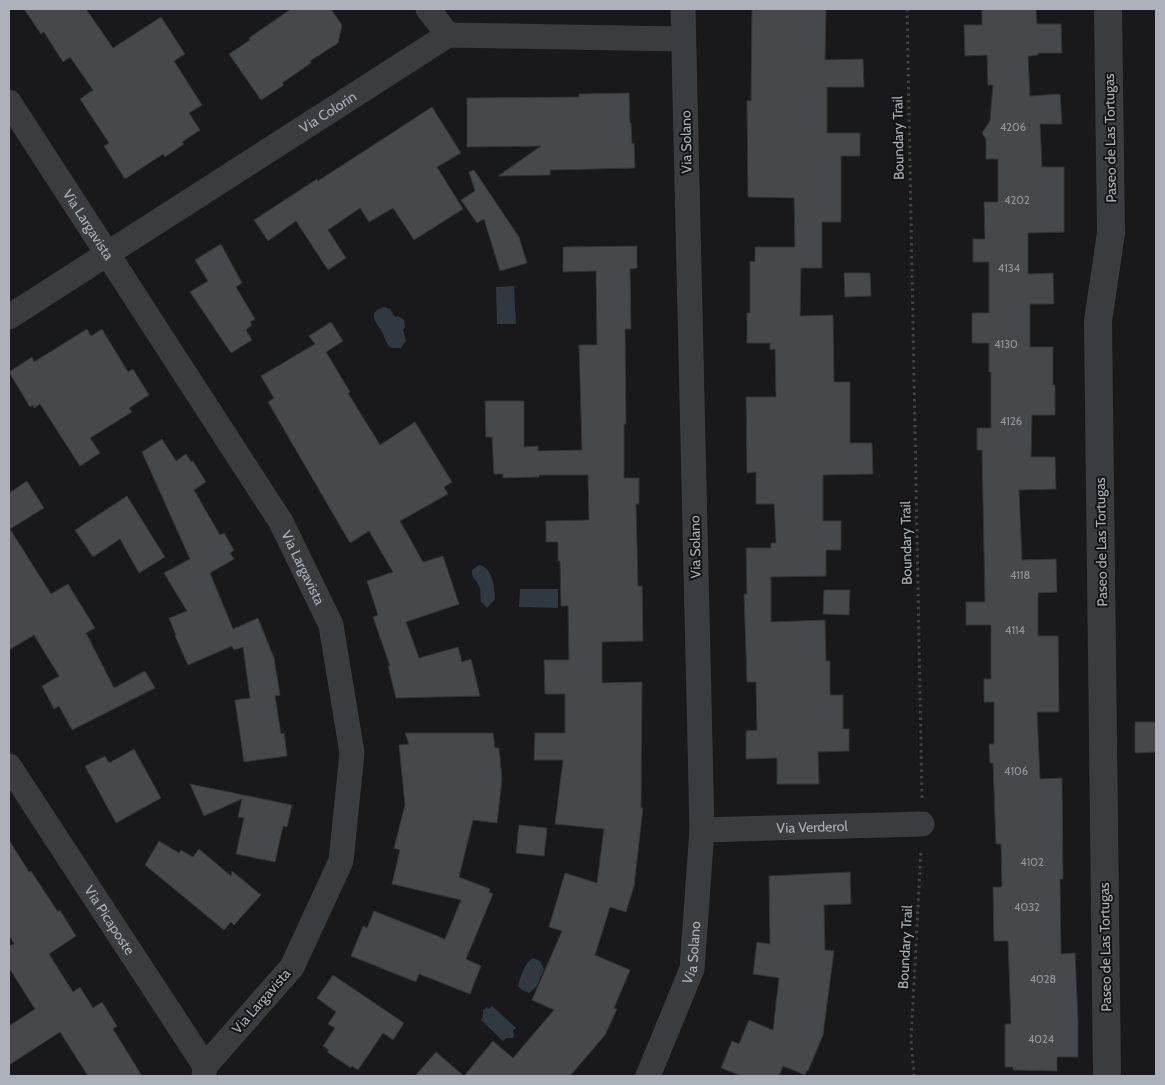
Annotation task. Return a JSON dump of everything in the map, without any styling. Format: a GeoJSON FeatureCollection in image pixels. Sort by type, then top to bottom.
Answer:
{"type":"FeatureCollection","features":[{"type":"Feature","properties":{"kind":"street"},"geometry":{"type":"LineString","coordinates":[[428,9],[448,35],[683,40]]}},
{"type":"Feature","properties":{"kind":"street","name":"Via Solano"},"geometry":{"type":"LineString","coordinates":[[648,1076],[692,969],[702,830],[683,9]]}},
{"type":"Feature","properties":{"kind":"street","name":"Paseo de Las Tortugas"},"geometry":{"type":"LineString","coordinates":[[1107,1076],[1098,321],[1111,233],[1108,9]]}},
{"type":"Feature","properties":{"kind":"street","name":"Via Colorin"},"geometry":{"type":"LineString","coordinates":[[9,317],[448,35]]}},
{"type":"Feature","properties":{"kind":"street","name":"Via Largavista"},"geometry":{"type":"LineString","coordinates":[[9,102],[281,522],[331,625],[352,753],[341,861],[292,967],[205,1071]]}},
{"type":"Feature","properties":{"kind":"street","name":"Via Picaposte"},"geometry":{"type":"LineString","coordinates":[[9,766],[205,1071]]}},
{"type":"Feature","properties":{"kind":"street","name":"Via Verderol"},"geometry":{"type":"LineString","coordinates":[[702,830],[922,824]]}},
{"type":"Feature","properties":{"kind":"path","name":"Boundary Trail"},"geometry":{"type":"LineString","coordinates":[[907,9],[922,824],[911,1039],[914,1076]]}},
{"type":"Feature","properties":{"kind":"shaded area"},"geometry":{"type":"Polygon","coordinates":[[[514,286],[516,324],[497,324],[496,287],[514,286]]]}},
{"type":"Feature","properties":{"kind":"shaded area"},"geometry":{"type":"Polygon","coordinates":[[[384,307],[390,309],[395,317],[398,316],[404,320],[405,327],[403,330],[406,341],[401,348],[391,348],[389,346],[374,319],[375,312],[384,307]]]}},
{"type":"Feature","properties":{"kind":"shaded area"},"geometry":{"type":"Polygon","coordinates":[[[479,565],[487,569],[493,583],[495,599],[487,608],[481,602],[479,586],[472,573],[472,570],[479,565]]]}},
{"type":"Feature","properties":{"kind":"shaded area"},"geometry":{"type":"Polygon","coordinates":[[[520,589],[558,589],[558,608],[519,607],[520,589]]]}},
{"type":"Feature","properties":{"kind":"shaded area"},"geometry":{"type":"Polygon","coordinates":[[[533,958],[540,961],[544,969],[537,986],[529,993],[518,986],[525,967],[533,958]]]}},
{"type":"Feature","properties":{"kind":"shaded area"},"geometry":{"type":"Polygon","coordinates":[[[492,1006],[516,1028],[513,1030],[513,1038],[506,1038],[503,1041],[481,1020],[483,1010],[487,1007],[489,1009],[492,1006]]]}},
{"type":"Feature","properties":{"kind":"building"},"geometry":{"type":"Polygon","coordinates":[[[24,9],[86,9],[113,48],[161,17],[185,54],[174,61],[202,105],[189,113],[200,130],[165,157],[163,154],[125,179],[104,146],[109,143],[80,99],[93,90],[70,57],[63,62],[44,32],[41,34],[24,9]]]}},
{"type":"Feature","properties":{"kind":"building"},"geometry":{"type":"Polygon","coordinates":[[[291,9],[331,9],[342,25],[338,43],[310,61],[311,63],[282,83],[284,85],[261,100],[229,54],[291,9]]]}},
{"type":"Feature","properties":{"kind":"building"},"geometry":{"type":"Polygon","coordinates":[[[752,9],[826,9],[825,60],[863,59],[864,87],[827,87],[827,133],[860,133],[860,156],[841,156],[841,222],[822,222],[822,268],[801,268],[800,316],[833,315],[834,382],[850,382],[850,443],[872,443],[873,474],[823,475],[823,521],[841,521],[841,550],[826,550],[826,576],[771,577],[771,622],[825,620],[826,661],[830,661],[830,695],[843,695],[843,729],[849,729],[849,751],[818,752],[819,784],[777,784],[777,758],[746,759],[746,731],[757,730],[756,682],[747,682],[744,594],[747,594],[746,548],[771,548],[771,543],[776,543],[774,504],[756,504],[756,472],[747,473],[746,397],[776,397],[775,349],[770,350],[770,343],[747,343],[747,313],[750,313],[750,261],[755,262],[755,247],[795,247],[794,198],[748,197],[747,101],[751,101],[752,9]]]}},
{"type":"Feature","properties":{"kind":"building"},"geometry":{"type":"Polygon","coordinates":[[[982,9],[1036,9],[1037,24],[1061,24],[1062,53],[1038,53],[1038,55],[1028,56],[1030,96],[1060,94],[1062,124],[1040,124],[1042,167],[1064,167],[1064,232],[1028,233],[1028,274],[1053,273],[1054,304],[1030,304],[1030,347],[1053,347],[1053,385],[1055,385],[1055,415],[1032,415],[1031,457],[1055,457],[1056,489],[1019,490],[1022,560],[1056,559],[1057,592],[1038,593],[1038,636],[1058,636],[1059,712],[1037,712],[1040,779],[1062,778],[1063,879],[1060,879],[1061,954],[1075,953],[1078,1021],[1078,1057],[1057,1057],[1057,1071],[1013,1070],[1013,1067],[1005,1067],[1005,1024],[1011,1024],[1008,941],[994,941],[993,887],[1002,887],[1001,844],[996,844],[993,763],[990,763],[989,744],[994,744],[994,702],[984,702],[984,679],[991,679],[991,625],[966,625],[966,602],[985,602],[982,450],[977,450],[977,428],[991,428],[989,343],[972,343],[972,313],[989,313],[989,262],[973,262],[973,239],[985,239],[984,202],[998,202],[998,159],[986,159],[986,139],[982,133],[990,121],[993,85],[988,85],[987,55],[965,56],[964,25],[982,25],[982,9]]]}},
{"type":"Feature","properties":{"kind":"building"},"geometry":{"type":"Polygon","coordinates":[[[629,93],[635,168],[550,170],[550,175],[498,176],[541,146],[467,147],[467,98],[579,97],[579,94],[629,93]]]}},
{"type":"Feature","properties":{"kind":"building"},"geometry":{"type":"Polygon","coordinates":[[[432,107],[461,153],[437,167],[463,209],[414,240],[393,208],[369,222],[360,208],[328,230],[346,258],[328,270],[296,221],[268,241],[254,220],[432,107]]]}},
{"type":"Feature","properties":{"kind":"building"},"geometry":{"type":"Polygon","coordinates":[[[474,170],[519,237],[527,263],[500,271],[484,219],[477,223],[461,200],[475,191],[469,172],[474,170]]]}},
{"type":"Feature","properties":{"kind":"building"},"geometry":{"type":"Polygon","coordinates":[[[221,244],[242,283],[236,287],[255,319],[250,322],[252,325],[246,330],[252,340],[231,353],[190,292],[208,281],[195,260],[221,244]]]}},
{"type":"Feature","properties":{"kind":"building"},"geometry":{"type":"Polygon","coordinates":[[[637,246],[637,268],[630,269],[631,329],[625,329],[626,424],[624,424],[624,478],[639,478],[639,504],[636,504],[638,586],[642,586],[643,641],[602,642],[602,683],[642,682],[641,808],[643,808],[634,886],[626,912],[610,907],[595,955],[630,970],[614,1008],[617,1009],[605,1035],[570,1076],[464,1076],[493,1041],[513,1058],[554,1010],[532,1000],[562,931],[549,927],[565,873],[597,883],[604,829],[555,824],[563,760],[534,760],[535,733],[565,733],[565,694],[545,694],[544,660],[569,660],[568,606],[561,606],[558,542],[546,542],[546,521],[589,520],[588,475],[539,475],[539,477],[503,478],[503,474],[494,474],[492,437],[486,437],[485,401],[524,401],[524,447],[538,446],[538,451],[582,450],[579,345],[597,345],[596,271],[563,272],[563,247],[637,246]]]}},
{"type":"Feature","properties":{"kind":"building"},"geometry":{"type":"Polygon","coordinates":[[[844,273],[870,273],[871,296],[845,297],[844,273]]]}},
{"type":"Feature","properties":{"kind":"building"},"geometry":{"type":"Polygon","coordinates":[[[331,322],[343,341],[326,352],[350,392],[348,393],[380,445],[415,422],[452,482],[444,487],[448,494],[400,521],[423,562],[443,556],[459,604],[406,622],[419,658],[458,647],[462,662],[471,659],[480,696],[396,698],[388,666],[390,666],[373,617],[378,615],[367,581],[393,572],[369,531],[350,543],[268,402],[274,398],[261,376],[315,344],[309,336],[331,322]]]}},
{"type":"Feature","properties":{"kind":"building"},"geometry":{"type":"Polygon","coordinates":[[[87,329],[91,336],[102,329],[128,372],[133,369],[149,395],[129,408],[132,412],[90,438],[100,453],[80,466],[40,404],[34,408],[33,405],[30,407],[9,372],[32,357],[34,362],[87,329]]]}},
{"type":"Feature","properties":{"kind":"building"},"geometry":{"type":"Polygon","coordinates":[[[162,439],[176,461],[186,454],[191,462],[193,461],[206,482],[194,490],[220,535],[224,533],[234,550],[230,553],[234,559],[210,573],[233,629],[258,618],[274,658],[280,695],[275,696],[281,734],[284,733],[287,756],[244,762],[235,700],[250,698],[243,647],[234,650],[232,646],[188,665],[175,636],[169,618],[187,611],[164,573],[190,559],[142,452],[162,439]]]}},
{"type":"Feature","properties":{"kind":"building"},"geometry":{"type":"Polygon","coordinates":[[[27,481],[44,508],[10,529],[51,594],[68,584],[95,628],[86,633],[114,688],[145,671],[155,688],[72,730],[59,706],[54,709],[42,686],[59,676],[34,635],[9,650],[9,493],[27,481]]]}},
{"type":"Feature","properties":{"kind":"building"},"geometry":{"type":"Polygon","coordinates":[[[127,496],[165,557],[139,573],[120,539],[93,557],[75,530],[127,496]]]}},
{"type":"Feature","properties":{"kind":"building"},"geometry":{"type":"Polygon","coordinates":[[[824,590],[850,590],[849,615],[823,614],[824,590]]]}},
{"type":"Feature","properties":{"kind":"building"},"geometry":{"type":"Polygon","coordinates":[[[1135,722],[1156,722],[1156,752],[1135,753],[1135,722]]]}},
{"type":"Feature","properties":{"kind":"building"},"geometry":{"type":"Polygon","coordinates":[[[405,733],[493,733],[495,748],[499,748],[502,779],[497,823],[473,820],[459,877],[490,889],[489,892],[493,894],[466,959],[481,966],[470,994],[419,974],[416,982],[351,956],[363,926],[367,928],[374,911],[445,939],[461,900],[392,884],[400,850],[394,848],[405,805],[399,745],[409,744],[405,733]]]}},
{"type":"Feature","properties":{"kind":"building"},"geometry":{"type":"Polygon","coordinates":[[[134,749],[161,798],[116,823],[85,766],[105,756],[109,763],[134,749]]]}},
{"type":"Feature","properties":{"kind":"building"},"geometry":{"type":"Polygon","coordinates":[[[190,784],[292,805],[287,827],[283,826],[275,862],[236,854],[244,818],[238,817],[242,799],[204,816],[190,784]]]}},
{"type":"Feature","properties":{"kind":"building"},"geometry":{"type":"Polygon","coordinates":[[[519,825],[547,828],[544,856],[516,853],[519,825]]]}},
{"type":"Feature","properties":{"kind":"building"},"geometry":{"type":"Polygon","coordinates":[[[9,840],[29,872],[31,871],[58,912],[60,910],[76,936],[49,954],[73,992],[80,987],[93,1008],[102,1002],[117,1026],[113,1029],[142,1076],[88,1076],[60,1032],[9,1065],[9,1026],[35,1009],[9,968],[9,946],[14,944],[9,935],[9,840]]]}},
{"type":"Feature","properties":{"kind":"building"},"geometry":{"type":"Polygon","coordinates":[[[159,841],[179,853],[181,850],[193,857],[199,849],[231,876],[232,871],[261,895],[234,925],[231,922],[224,930],[145,865],[159,841]]]}},
{"type":"Feature","properties":{"kind":"building"},"geometry":{"type":"Polygon","coordinates":[[[850,872],[851,904],[824,905],[825,950],[834,951],[823,1035],[808,1071],[805,1075],[783,1066],[779,1076],[742,1076],[721,1068],[732,1041],[739,1044],[749,1020],[773,1030],[779,978],[753,974],[757,942],[770,944],[769,876],[850,872]]]}},
{"type":"Feature","properties":{"kind":"building"},"geometry":{"type":"Polygon","coordinates":[[[333,975],[404,1023],[393,1040],[383,1033],[358,1070],[352,1066],[351,1068],[327,1052],[329,1050],[323,1046],[335,1028],[328,1024],[336,1012],[317,998],[333,975]]]}},
{"type":"Feature","properties":{"kind":"building"},"geometry":{"type":"Polygon","coordinates":[[[436,1052],[464,1076],[415,1076],[436,1052]]]}}]}
